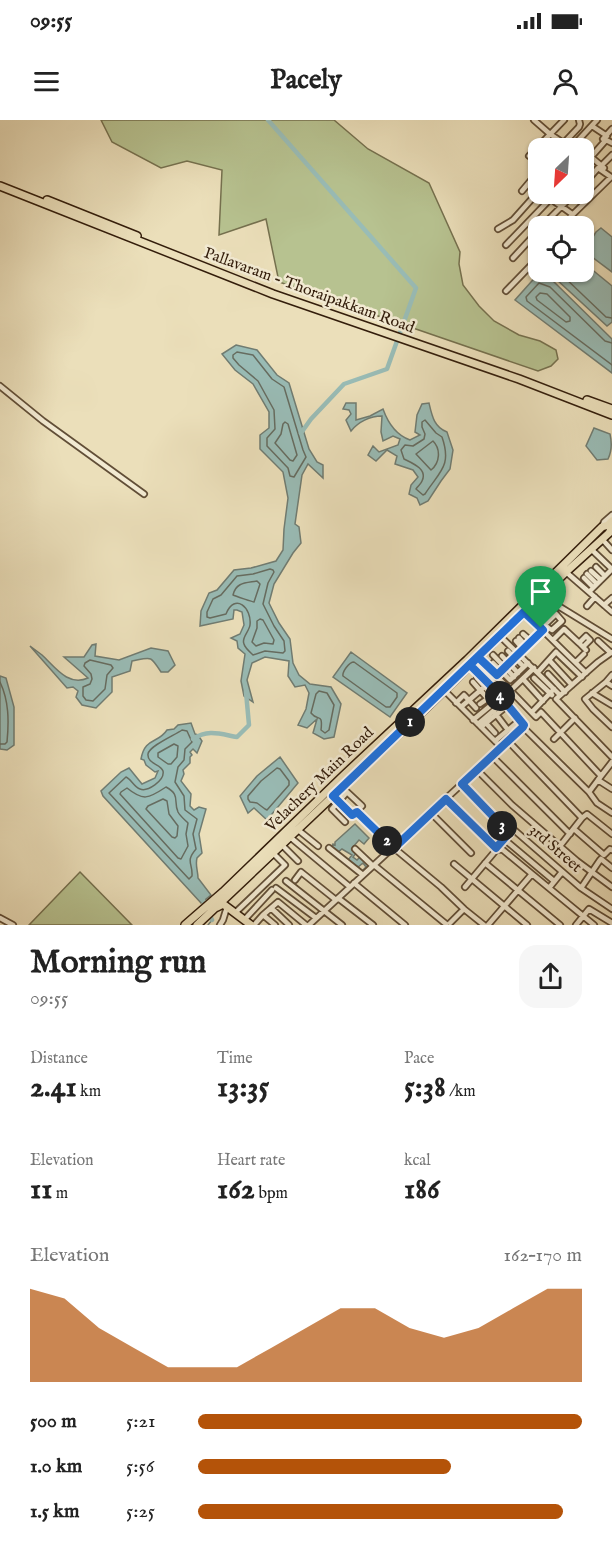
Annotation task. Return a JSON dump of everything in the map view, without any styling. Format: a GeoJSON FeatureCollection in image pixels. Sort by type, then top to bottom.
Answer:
{"type":"FeatureCollection","features":[{"type":"Feature","properties":{"kind":"main road","name":"Pallavaram - Thoraipakkam Road"},"geometry":{"type":"LineString","coordinates":[[0,181],[101,224],[276,293],[612,410]]}},
{"type":"Feature","properties":{"kind":"main road","name":"Pallavaram - Thoraipakkam Road"},"geometry":{"type":"LineString","coordinates":[[0,186],[101,224]]}},
{"type":"Feature","properties":{"kind":"main road","name":"Pallavaram - Thoraipakkam Road"},"geometry":{"type":"LineString","coordinates":[[570,396],[612,415]]}},
{"type":"Feature","properties":{"kind":"main road","name":"Velachery Main Road"},"geometry":{"type":"LineString","coordinates":[[219,902],[473,653],[572,562],[602,527],[608,525],[612,520]]}},
{"type":"Feature","properties":{"kind":"main road","name":"Velachery Main Road"},"geometry":{"type":"LineString","coordinates":[[185,925],[219,902],[297,829],[336,798],[352,772],[444,690],[566,572],[572,562],[611,531]]}},
{"type":"Feature","properties":{"kind":"main road"},"geometry":{"type":"LineString","coordinates":[[219,902],[254,925]]}},
{"type":"Feature","properties":{"kind":"main road"},"geometry":{"type":"LineString","coordinates":[[219,902],[237,911],[254,925]]}},
{"type":"Feature","properties":{"kind":"main road","name":"Velachery Main Road"},"geometry":{"type":"LineString","coordinates":[[196,925],[206,912]]}},
{"type":"Feature","properties":{"kind":"street"},"geometry":{"type":"LineString","coordinates":[[534,120],[556,138]]}},
{"type":"Feature","properties":{"kind":"street"},"geometry":{"type":"LineString","coordinates":[[546,138],[564,120]]}},
{"type":"Feature","properties":{"kind":"street"},"geometry":{"type":"LineString","coordinates":[[569,138],[579,127],[579,120]]}},
{"type":"Feature","properties":{"kind":"street"},"geometry":{"type":"LineString","coordinates":[[582,138],[594,127],[597,120]]}},
{"type":"Feature","properties":{"kind":"street"},"geometry":{"type":"LineString","coordinates":[[594,127],[612,141]]}},
{"type":"Feature","properties":{"kind":"street"},"geometry":{"type":"LineString","coordinates":[[594,148],[612,129]]}},
{"type":"Feature","properties":{"kind":"street"},"geometry":{"type":"LineString","coordinates":[[599,167],[591,157],[606,140],[612,141]]}},
{"type":"Feature","properties":{"kind":"street"},"geometry":{"type":"LineString","coordinates":[[594,173],[612,155]]}},
{"type":"Feature","properties":{"kind":"street"},"geometry":{"type":"LineString","coordinates":[[557,204],[572,214],[612,176],[594,164]]}},
{"type":"Feature","properties":{"kind":"street"},"geometry":{"type":"LineString","coordinates":[[522,191],[528,184]]}},
{"type":"Feature","properties":{"kind":"street"},"geometry":{"type":"LineString","coordinates":[[498,229],[509,224],[528,203]]}},
{"type":"Feature","properties":{"kind":"street"},"geometry":{"type":"LineString","coordinates":[[506,245],[546,204]]}},
{"type":"Feature","properties":{"kind":"street"},"geometry":{"type":"LineString","coordinates":[[552,216],[564,204]]}},
{"type":"Feature","properties":{"kind":"street"},"geometry":{"type":"LineString","coordinates":[[515,218],[525,226]]}},
{"type":"Feature","properties":{"kind":"street"},"geometry":{"type":"LineString","coordinates":[[513,258],[528,242]]}},
{"type":"Feature","properties":{"kind":"street"},"geometry":{"type":"LineString","coordinates":[[506,291],[528,268]]}},
{"type":"Feature","properties":{"kind":"street"},"geometry":{"type":"LineString","coordinates":[[0,386],[43,421],[144,494]]}},
{"type":"Feature","properties":{"kind":"street"},"geometry":{"type":"LineString","coordinates":[[602,527],[612,515]]}},
{"type":"Feature","properties":{"kind":"street"},"geometry":{"type":"LineString","coordinates":[[602,539],[612,550]]}},
{"type":"Feature","properties":{"kind":"street"},"geometry":{"type":"LineString","coordinates":[[589,592],[612,569],[591,549]]}},
{"type":"Feature","properties":{"kind":"street"},"geometry":{"type":"LineString","coordinates":[[566,572],[612,612]]}},
{"type":"Feature","properties":{"kind":"street"},"geometry":{"type":"LineString","coordinates":[[599,582],[589,573],[599,582]]}},
{"type":"Feature","properties":{"kind":"street"},"geometry":{"type":"LineString","coordinates":[[542,596],[612,639]]}},
{"type":"Feature","properties":{"kind":"street"},"geometry":{"type":"LineString","coordinates":[[587,606],[595,597]]}},
{"type":"Feature","properties":{"kind":"street"},"geometry":{"type":"LineString","coordinates":[[604,606],[612,598]]}},
{"type":"Feature","properties":{"kind":"street"},"geometry":{"type":"LineString","coordinates":[[524,612],[544,626],[552,630],[562,620],[556,614],[548,608],[539,618],[544,626],[553,640],[586,673]]}},
{"type":"Feature","properties":{"kind":"street"},"geometry":{"type":"LineString","coordinates":[[501,672],[556,614]]}},
{"type":"Feature","properties":{"kind":"street"},"geometry":{"type":"LineString","coordinates":[[553,640],[564,628],[583,649],[576,662]]}},
{"type":"Feature","properties":{"kind":"street"},"geometry":{"type":"LineString","coordinates":[[500,636],[526,646]]}},
{"type":"Feature","properties":{"kind":"street"},"geometry":{"type":"LineString","coordinates":[[524,668],[526,646],[520,638],[526,646],[528,663],[552,691]]}},
{"type":"Feature","properties":{"kind":"street"},"geometry":{"type":"LineString","coordinates":[[560,697],[612,653],[598,641]]}},
{"type":"Feature","properties":{"kind":"street"},"geometry":{"type":"LineString","coordinates":[[508,651],[526,646]]}},
{"type":"Feature","properties":{"kind":"street"},"geometry":{"type":"LineString","coordinates":[[511,690],[549,660],[561,647]]}},
{"type":"Feature","properties":{"kind":"street"},"geometry":{"type":"LineString","coordinates":[[556,652],[582,677]]}},
{"type":"Feature","properties":{"kind":"street"},"geometry":{"type":"LineString","coordinates":[[494,655],[511,690],[536,717],[541,712],[612,789]]}},
{"type":"Feature","properties":{"kind":"street"},"geometry":{"type":"LineString","coordinates":[[502,656],[518,673]]}},
{"type":"Feature","properties":{"kind":"street"},"geometry":{"type":"LineString","coordinates":[[606,656],[612,660]]}},
{"type":"Feature","properties":{"kind":"street"},"geometry":{"type":"LineString","coordinates":[[478,657],[501,672],[514,677],[528,663]]}},
{"type":"Feature","properties":{"kind":"street"},"geometry":{"type":"LineString","coordinates":[[549,660],[572,685]]}},
{"type":"Feature","properties":{"kind":"street"},"geometry":{"type":"LineString","coordinates":[[493,663],[501,672]]}},
{"type":"Feature","properties":{"kind":"street"},"geometry":{"type":"LineString","coordinates":[[560,672],[568,664]]}},
{"type":"Feature","properties":{"kind":"street"},"geometry":{"type":"LineString","coordinates":[[470,665],[492,695]]}},
{"type":"Feature","properties":{"kind":"street"},"geometry":{"type":"LineString","coordinates":[[548,674],[560,697],[575,718],[612,756]]}},
{"type":"Feature","properties":{"kind":"street"},"geometry":{"type":"LineString","coordinates":[[612,675],[585,699],[612,727]]}},
{"type":"Feature","properties":{"kind":"street"},"geometry":{"type":"LineString","coordinates":[[534,678],[560,697]]}},
{"type":"Feature","properties":{"kind":"street"},"geometry":{"type":"LineString","coordinates":[[523,679],[543,701]]}},
{"type":"Feature","properties":{"kind":"street"},"geometry":{"type":"LineString","coordinates":[[475,680],[492,695],[505,701],[524,723],[523,727],[589,792],[597,803],[612,813]]}},
{"type":"Feature","properties":{"kind":"street"},"geometry":{"type":"LineString","coordinates":[[606,682],[612,686]]}},
{"type":"Feature","properties":{"kind":"street"},"geometry":{"type":"LineString","coordinates":[[461,707],[484,687]]}},
{"type":"Feature","properties":{"kind":"street"},"geometry":{"type":"LineString","coordinates":[[444,690],[477,724],[494,737]]}},
{"type":"Feature","properties":{"kind":"street"},"geometry":{"type":"LineString","coordinates":[[532,712],[552,691]]}},
{"type":"Feature","properties":{"kind":"street"},"geometry":{"type":"LineString","coordinates":[[592,693],[612,705]]}},
{"type":"Feature","properties":{"kind":"street"},"geometry":{"type":"LineString","coordinates":[[456,703],[464,695],[478,706],[492,695]]}},
{"type":"Feature","properties":{"kind":"street"},"geometry":{"type":"LineString","coordinates":[[477,724],[489,706],[505,701]]}},
{"type":"Feature","properties":{"kind":"street"},"geometry":{"type":"LineString","coordinates":[[477,724],[495,713],[505,701]]}},
{"type":"Feature","properties":{"kind":"street"},"geometry":{"type":"LineString","coordinates":[[489,706],[508,730]]}},
{"type":"Feature","properties":{"kind":"street"},"geometry":{"type":"LineString","coordinates":[[545,748],[575,718]]}},
{"type":"Feature","properties":{"kind":"street"},"geometry":{"type":"LineString","coordinates":[[494,737],[508,730],[520,720]]}},
{"type":"Feature","properties":{"kind":"street"},"geometry":{"type":"LineString","coordinates":[[484,721],[501,747]]}},
{"type":"Feature","properties":{"kind":"street"},"geometry":{"type":"LineString","coordinates":[[494,737],[504,725]]}},
{"type":"Feature","properties":{"kind":"street"},"geometry":{"type":"LineString","coordinates":[[312,923],[523,727]]}},
{"type":"Feature","properties":{"kind":"street"},"geometry":{"type":"LineString","coordinates":[[508,741],[582,818]]}},
{"type":"Feature","properties":{"kind":"street"},"geometry":{"type":"LineString","coordinates":[[492,756],[570,834]]}},
{"type":"Feature","properties":{"kind":"street"},"geometry":{"type":"LineString","coordinates":[[589,792],[612,762]]}},
{"type":"Feature","properties":{"kind":"street"},"geometry":{"type":"LineString","coordinates":[[477,770],[506,800],[591,873],[612,887]]}},
{"type":"Feature","properties":{"kind":"street","name":"3rd Street"},"geometry":{"type":"LineString","coordinates":[[462,784],[509,833],[513,829],[581,888],[612,909]]}},
{"type":"Feature","properties":{"kind":"street"},"geometry":{"type":"LineString","coordinates":[[336,798],[352,815],[362,806],[347,792],[336,798],[332,809],[345,822]]}},
{"type":"Feature","properties":{"kind":"street"},"geometry":{"type":"LineString","coordinates":[[446,799],[497,849],[503,850],[594,925]]}},
{"type":"Feature","properties":{"kind":"street"},"geometry":{"type":"LineString","coordinates":[[357,812],[394,848],[464,909],[486,925],[532,874]]}},
{"type":"Feature","properties":{"kind":"street"},"geometry":{"type":"LineString","coordinates":[[431,813],[471,854]]}},
{"type":"Feature","properties":{"kind":"street"},"geometry":{"type":"LineString","coordinates":[[560,846],[582,818],[588,814],[612,834]]}},
{"type":"Feature","properties":{"kind":"street"},"geometry":{"type":"LineString","coordinates":[[297,829],[318,846]]}},
{"type":"Feature","properties":{"kind":"street"},"geometry":{"type":"LineString","coordinates":[[574,829],[612,868]]}},
{"type":"Feature","properties":{"kind":"street"},"geometry":{"type":"LineString","coordinates":[[465,886],[509,833]]}},
{"type":"Feature","properties":{"kind":"street"},"geometry":{"type":"LineString","coordinates":[[289,837],[405,925]]}},
{"type":"Feature","properties":{"kind":"street"},"geometry":{"type":"LineString","coordinates":[[504,840],[554,881]]}},
{"type":"Feature","properties":{"kind":"street"},"geometry":{"type":"LineString","coordinates":[[281,844],[298,861]]}},
{"type":"Feature","properties":{"kind":"street"},"geometry":{"type":"LineString","coordinates":[[329,848],[363,875]]}},
{"type":"Feature","properties":{"kind":"street"},"geometry":{"type":"LineString","coordinates":[[355,849],[373,866],[449,924],[464,909]]}},
{"type":"Feature","properties":{"kind":"street"},"geometry":{"type":"LineString","coordinates":[[581,888],[611,849]]}},
{"type":"Feature","properties":{"kind":"street"},"geometry":{"type":"LineString","coordinates":[[273,853],[290,870]]}},
{"type":"Feature","properties":{"kind":"street"},"geometry":{"type":"LineString","coordinates":[[485,862],[560,925]]}},
{"type":"Feature","properties":{"kind":"street"},"geometry":{"type":"LineString","coordinates":[[454,864],[527,925]]}},
{"type":"Feature","properties":{"kind":"street"},"geometry":{"type":"LineString","coordinates":[[237,911],[285,865]]}},
{"type":"Feature","properties":{"kind":"street"},"geometry":{"type":"LineString","coordinates":[[295,880],[301,872],[373,925]]}},
{"type":"Feature","properties":{"kind":"street"},"geometry":{"type":"LineString","coordinates":[[549,888],[562,872]]}},
{"type":"Feature","properties":{"kind":"street"},"geometry":{"type":"LineString","coordinates":[[286,881],[342,925]]}},
{"type":"Feature","properties":{"kind":"street"},"geometry":{"type":"LineString","coordinates":[[246,918],[274,889],[312,923]]}},
{"type":"Feature","properties":{"kind":"street"},"geometry":{"type":"LineString","coordinates":[[254,925],[279,902],[312,923]]}},
{"type":"Feature","properties":{"kind":"street"},"geometry":{"type":"LineString","coordinates":[[220,925],[224,920],[227,907]]}},
{"type":"Feature","properties":{"kind":"street"},"geometry":{"type":"LineString","coordinates":[[271,908],[289,925]]}},
{"type":"Feature","properties":{"kind":"street"},"geometry":{"type":"LineString","coordinates":[[576,925],[590,909],[612,923]]}},
{"type":"Feature","properties":{"kind":"street"},"geometry":{"type":"LineString","coordinates":[[263,915],[274,925]]}},
{"type":"Feature","properties":{"kind":"street"},"geometry":{"type":"LineString","coordinates":[[0,918],[13,925]]}},
{"type":"Feature","properties":{"kind":"green space"},"geometry":{"type":"Polygon","coordinates":[[[101,120],[334,120],[368,149],[429,183],[460,252],[459,264],[463,285],[494,321],[519,335],[540,341],[556,350],[558,359],[551,366],[538,371],[279,282],[266,219],[219,235],[222,170],[187,161],[161,168],[112,142],[101,120]]]}},
{"type":"Feature","properties":{"kind":"green space"},"geometry":{"type":"Polygon","coordinates":[[[80,872],[132,925],[29,925],[80,872]]]}},
{"type":"Feature","properties":{"kind":"water"},"geometry":{"type":"Polygon","coordinates":[[[601,228],[612,237],[612,272],[594,258],[596,232],[601,228]]]}},
{"type":"Feature","properties":{"kind":"water"},"geometry":{"type":"Polygon","coordinates":[[[594,271],[612,286],[612,322],[607,326],[559,282],[594,282],[594,271]]]}},
{"type":"Feature","properties":{"kind":"water"},"geometry":{"type":"Polygon","coordinates":[[[531,282],[554,282],[612,339],[612,373],[515,300],[531,282]]]}},
{"type":"Feature","properties":{"kind":"water"},"geometry":{"type":"Polygon","coordinates":[[[236,345],[257,350],[277,375],[289,383],[309,449],[317,462],[323,465],[323,478],[308,464],[302,475],[295,524],[299,527],[301,543],[274,584],[269,603],[290,639],[293,663],[299,675],[310,684],[331,687],[341,704],[334,737],[324,739],[313,733],[317,719],[307,728],[298,725],[306,709],[309,693],[305,685],[295,687],[288,676],[289,661],[265,657],[252,663],[247,680],[253,702],[244,696],[241,681],[245,654],[238,648],[237,641],[231,638],[240,634],[244,625],[242,612],[234,610],[233,619],[200,626],[201,611],[209,593],[217,590],[234,570],[276,561],[283,550],[288,498],[283,472],[260,449],[260,435],[269,428],[269,412],[253,384],[235,370],[222,354],[236,345]]]}},
{"type":"Feature","properties":{"kind":"water"},"geometry":{"type":"Polygon","coordinates":[[[346,403],[356,403],[356,420],[383,409],[393,428],[410,440],[420,435],[415,432],[417,415],[422,404],[429,403],[434,420],[447,432],[453,450],[450,469],[428,501],[420,505],[417,498],[409,494],[411,485],[418,477],[413,470],[395,464],[397,456],[387,450],[376,461],[368,455],[373,446],[379,452],[398,445],[400,439],[393,436],[383,441],[382,416],[365,420],[351,431],[346,420],[351,414],[349,410],[343,409],[346,403]]]}},
{"type":"Feature","properties":{"kind":"water"},"geometry":{"type":"Polygon","coordinates":[[[594,428],[610,434],[611,447],[608,459],[597,460],[586,446],[594,428]]]}},
{"type":"Feature","properties":{"kind":"water"},"geometry":{"type":"Polygon","coordinates":[[[96,644],[95,656],[119,660],[151,648],[168,651],[175,665],[168,672],[161,672],[150,659],[132,661],[130,671],[112,677],[112,692],[96,708],[82,705],[76,697],[78,691],[73,687],[67,688],[30,646],[68,678],[81,680],[88,678],[64,657],[84,657],[92,645],[96,644]]]}},
{"type":"Feature","properties":{"kind":"water"},"geometry":{"type":"Polygon","coordinates":[[[351,652],[407,693],[390,717],[333,677],[351,652]]]}},
{"type":"Feature","properties":{"kind":"water"},"geometry":{"type":"Polygon","coordinates":[[[0,676],[6,678],[14,707],[14,745],[7,750],[0,749],[0,676]]]}},
{"type":"Feature","properties":{"kind":"water"},"geometry":{"type":"Polygon","coordinates":[[[191,723],[195,734],[202,741],[197,753],[193,749],[190,752],[192,755],[190,763],[183,770],[181,781],[191,794],[190,806],[194,810],[199,807],[206,809],[199,834],[202,853],[197,858],[196,866],[198,878],[211,895],[201,903],[103,796],[101,791],[121,772],[129,768],[142,784],[155,778],[158,771],[155,772],[141,759],[145,747],[167,730],[191,723]]]}},
{"type":"Feature","properties":{"kind":"water"},"geometry":{"type":"Polygon","coordinates":[[[280,757],[298,783],[267,820],[254,808],[248,813],[240,796],[257,776],[280,757]]]}},
{"type":"Feature","properties":{"kind":"water"},"geometry":{"type":"Polygon","coordinates":[[[355,824],[369,838],[364,844],[359,840],[353,847],[357,852],[353,857],[357,860],[361,856],[370,864],[362,872],[366,867],[363,863],[358,867],[348,860],[352,855],[342,849],[338,852],[332,847],[355,824]]]}},
{"type":"Feature","properties":{"kind":"waterway"},"geometry":{"type":"LineString","coordinates":[[268,120],[416,288],[387,369],[344,384],[301,433]]}},
{"type":"Feature","properties":{"kind":"waterway"},"geometry":{"type":"LineString","coordinates":[[529,615],[543,601]]}},
{"type":"Feature","properties":{"kind":"waterway"},"geometry":{"type":"LineString","coordinates":[[506,636],[526,617]]}},
{"type":"Feature","properties":{"kind":"waterway"},"geometry":{"type":"LineString","coordinates":[[483,657],[495,647]]}},
{"type":"Feature","properties":{"kind":"waterway"},"geometry":{"type":"LineString","coordinates":[[193,739],[209,733],[237,737],[249,725],[246,692]]}},
{"type":"Feature","properties":{"kind":"waterway"},"geometry":{"type":"LineString","coordinates":[[201,896],[212,920]]}},
{"type":"Feature","properties":{"kind":"waterway"},"geometry":{"type":"LineString","coordinates":[[208,925],[212,920]]}},
{"type":"Feature","properties":{"kind":"route"},"geometry":{"type":"LineString","coordinates":[[524,612],[541,628],[543,630],[497,675],[478,657],[470,665],[524,723],[523,727],[462,784],[509,833],[496,848],[446,799],[394,848],[357,812],[352,815],[333,796],[524,612]]}}]}
